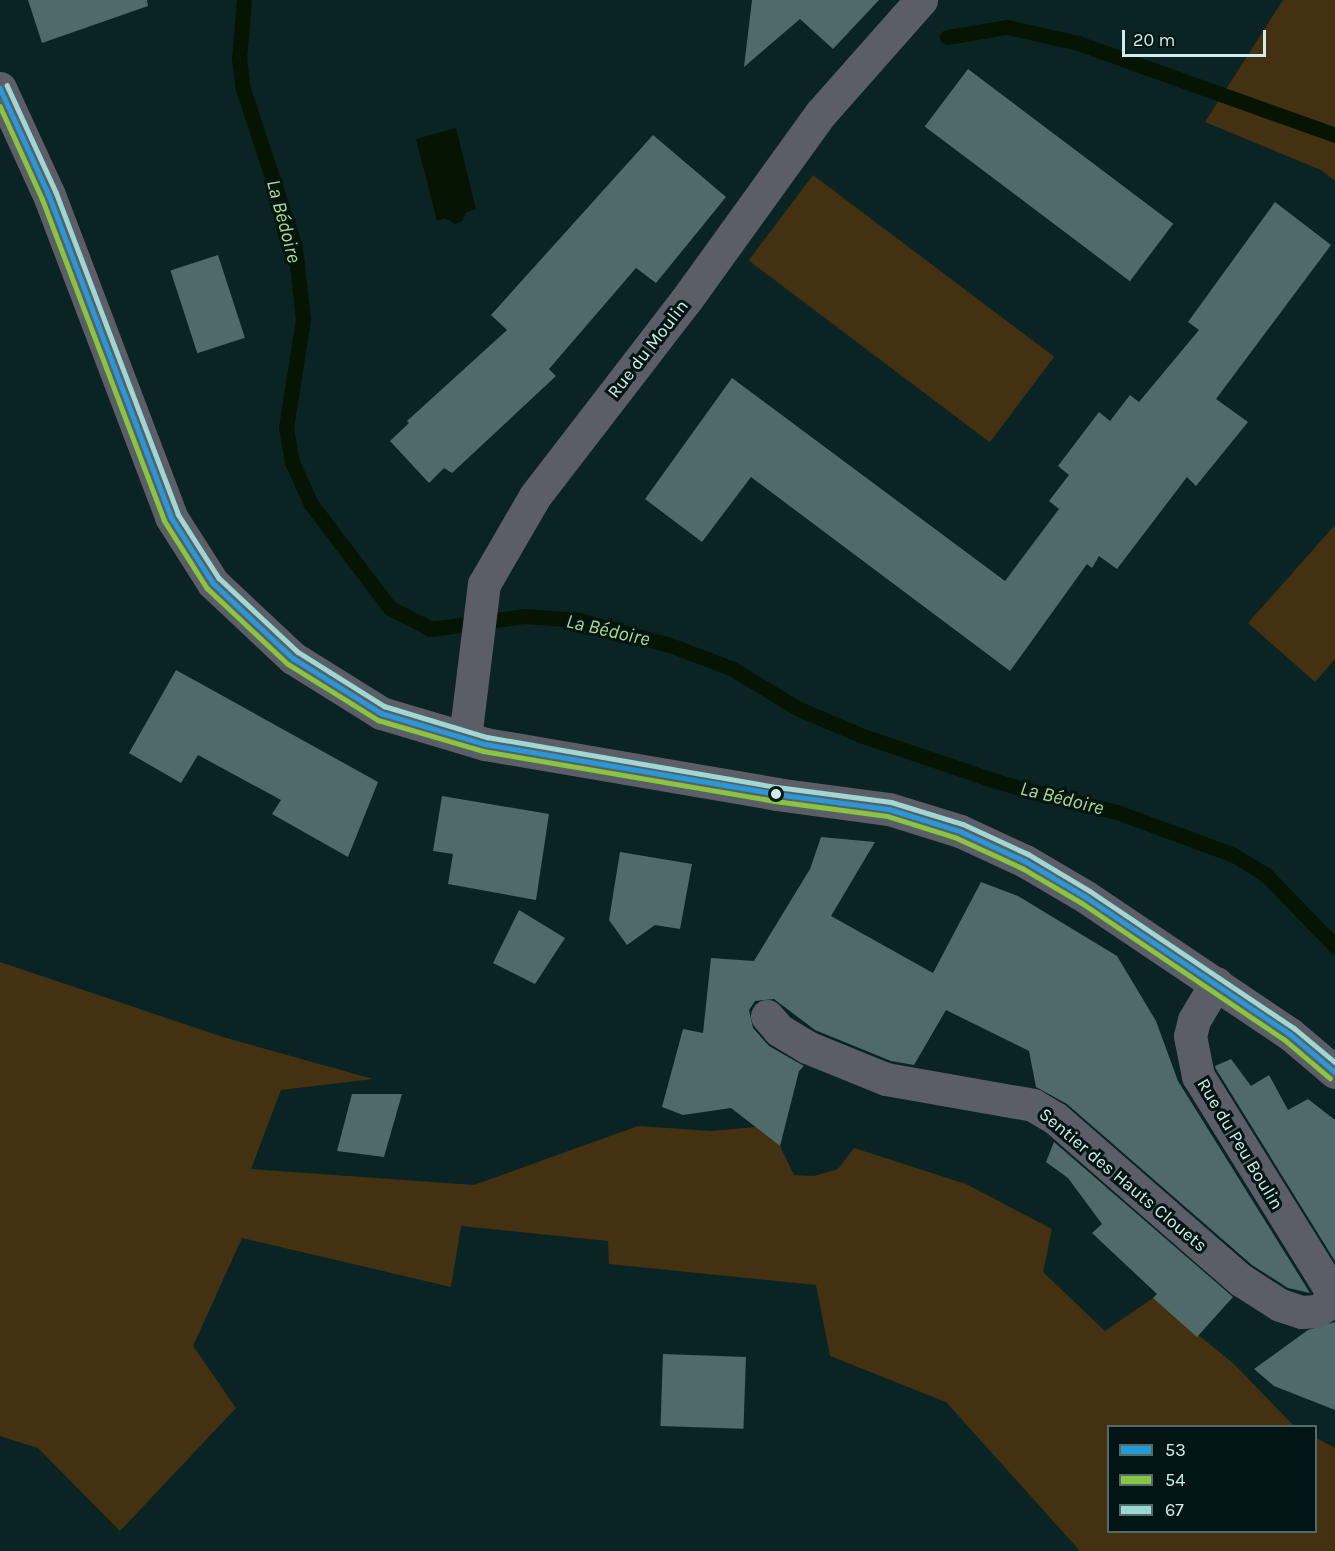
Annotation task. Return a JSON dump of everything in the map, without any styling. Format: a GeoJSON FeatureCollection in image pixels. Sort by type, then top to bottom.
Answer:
{"type":"FeatureCollection","features":[{"type":"Feature","properties":{"kind":"street","name":"Rue du Moulin"},"geometry":{"type":"LineString","coordinates":[[465,738],[484,584],[535,496],[686,300],[821,113],[921,0]]}},
{"type":"Feature","properties":{"kind":"street"},"geometry":{"type":"LineString","coordinates":[[0,88],[49,195],[171,517],[213,583],[293,658],[371,707],[465,738],[776,794],[889,809],[960,831],[1025,861],[1086,897],[1216,983],[1335,1072]]}},
{"type":"Feature","properties":{"kind":"street","name":"Rue du Peu Boulin"},"geometry":{"type":"LineString","coordinates":[[1216,983],[1194,1020],[1190,1036],[1198,1076],[1335,1298]]}},
{"type":"Feature","properties":{"kind":"street","name":"Sentier des Hauts Clouets"},"geometry":{"type":"LineString","coordinates":[[767,1016],[779,1030],[807,1047],[886,1079],[1033,1105],[1055,1118],[1241,1280],[1280,1305],[1302,1312],[1317,1311],[1335,1298]]}},
{"type":"Feature","properties":{"kind":"shaded area"},"geometry":{"type":"Polygon","coordinates":[[[1283,0],[1335,0],[1335,181],[1321,170],[1205,122],[1283,0]]]}},
{"type":"Feature","properties":{"kind":"shaded area"},"geometry":{"type":"Polygon","coordinates":[[[456,128],[476,209],[465,213],[463,221],[455,224],[445,218],[437,221],[416,139],[456,128]]]}},
{"type":"Feature","properties":{"kind":"shaded area"},"geometry":{"type":"Polygon","coordinates":[[[813,175],[1054,357],[990,442],[749,260],[813,175]]]}},
{"type":"Feature","properties":{"kind":"shaded area"},"geometry":{"type":"Polygon","coordinates":[[[1335,525],[1335,659],[1315,682],[1248,623],[1335,525]]]}},
{"type":"Feature","properties":{"kind":"shaded area"},"geometry":{"type":"Polygon","coordinates":[[[0,962],[223,1037],[373,1079],[281,1090],[251,1169],[474,1185],[638,1126],[711,1131],[756,1127],[780,1146],[794,1175],[814,1176],[838,1169],[854,1148],[966,1184],[1052,1229],[1043,1272],[1105,1331],[1153,1298],[1234,1364],[1293,1425],[1107,1425],[1107,1533],[1317,1533],[1317,1439],[1335,1448],[1335,1551],[1080,1551],[946,1402],[830,1356],[816,1285],[609,1264],[608,1241],[461,1226],[451,1287],[242,1238],[193,1346],[236,1408],[120,1531],[38,1448],[0,1436],[0,962]]]}},
{"type":"Feature","properties":{"kind":"building"},"geometry":{"type":"Polygon","coordinates":[[[28,0],[147,0],[148,6],[42,43],[28,0]]]}},
{"type":"Feature","properties":{"kind":"building"},"geometry":{"type":"Polygon","coordinates":[[[752,0],[879,0],[833,49],[800,19],[744,67],[752,0]]]}},
{"type":"Feature","properties":{"kind":"building"},"geometry":{"type":"Polygon","coordinates":[[[968,69],[1173,224],[1130,281],[925,127],[968,69]]]}},
{"type":"Feature","properties":{"kind":"building"},"geometry":{"type":"Polygon","coordinates":[[[653,135],[726,197],[656,283],[636,268],[549,369],[556,376],[452,473],[444,468],[429,483],[390,441],[409,423],[407,421],[507,330],[491,315],[653,135]]]}},
{"type":"Feature","properties":{"kind":"building"},"geometry":{"type":"Polygon","coordinates":[[[1275,202],[1331,245],[1216,399],[1248,422],[1196,486],[1187,477],[1117,569],[1099,556],[1092,568],[1087,564],[1010,671],[751,477],[702,542],[645,499],[732,378],[1005,581],[1059,509],[1049,501],[1069,475],[1058,466],[1099,412],[1110,421],[1130,395],[1139,402],[1199,330],[1188,322],[1275,202]]]}},
{"type":"Feature","properties":{"kind":"building"},"geometry":{"type":"Polygon","coordinates":[[[218,255],[245,338],[197,353],[170,270],[218,255]]]}},
{"type":"Feature","properties":{"kind":"building"},"geometry":{"type":"Polygon","coordinates":[[[176,670],[378,782],[348,857],[272,814],[281,800],[198,755],[181,783],[129,753],[176,670]]]}},
{"type":"Feature","properties":{"kind":"building"},"geometry":{"type":"Polygon","coordinates":[[[442,796],[549,814],[536,900],[448,884],[453,854],[433,851],[442,796]]]}},
{"type":"Feature","properties":{"kind":"building"},"geometry":{"type":"Polygon","coordinates":[[[821,837],[875,842],[831,916],[933,973],[981,882],[1018,896],[1117,956],[1156,1021],[1178,1081],[1310,1293],[1288,1288],[1252,1265],[1067,1104],[1036,1087],[1029,1051],[946,1010],[914,1065],[891,1061],[815,1030],[774,999],[755,1001],[749,1010],[753,1028],[769,1046],[804,1066],[799,1071],[780,1146],[731,1108],[683,1115],[662,1107],[683,1029],[703,1033],[711,958],[754,961],[810,869],[821,837]]]}},
{"type":"Feature","properties":{"kind":"building"},"geometry":{"type":"Polygon","coordinates":[[[620,852],[692,864],[680,929],[655,925],[627,945],[609,920],[620,852]]]}},
{"type":"Feature","properties":{"kind":"building"},"geometry":{"type":"Polygon","coordinates":[[[519,910],[565,938],[535,984],[493,963],[519,910]]]}},
{"type":"Feature","properties":{"kind":"building"},"geometry":{"type":"Polygon","coordinates":[[[1231,1059],[1251,1086],[1269,1075],[1288,1110],[1308,1099],[1335,1120],[1335,1261],[1216,1069],[1215,1066],[1231,1059]]]}},
{"type":"Feature","properties":{"kind":"building"},"geometry":{"type":"Polygon","coordinates":[[[352,1094],[402,1094],[384,1157],[337,1151],[352,1094]]]}},
{"type":"Feature","properties":{"kind":"building"},"geometry":{"type":"Polygon","coordinates":[[[1054,1142],[1233,1297],[1197,1337],[1153,1298],[1157,1294],[1092,1233],[1102,1224],[1068,1178],[1046,1162],[1054,1142]]]}},
{"type":"Feature","properties":{"kind":"building"},"geometry":{"type":"Polygon","coordinates":[[[1335,1322],[1335,1410],[1274,1386],[1254,1369],[1308,1330],[1335,1322]]]}},
{"type":"Feature","properties":{"kind":"building"},"geometry":{"type":"Polygon","coordinates":[[[663,1354],[746,1357],[743,1429],[660,1426],[663,1354]]]}},
{"type":"Feature","properties":{"kind":"waterway","name":"La Bédoire"},"geometry":{"type":"LineString","coordinates":[[244,0],[239,58],[243,89],[295,247],[303,319],[286,428],[292,462],[311,504],[390,608],[431,629],[525,616],[579,620],[670,645],[731,668],[799,709],[863,736],[1002,783],[1117,812],[1234,855],[1267,876],[1335,946]]}},
{"type":"Feature","properties":{"kind":"waterway"},"geometry":{"type":"LineString","coordinates":[[947,37],[1007,27],[1078,43],[1335,135]]}},
{"type":"Feature","properties":{"kind":"transit line","name":"67"},"geometry":{"type":"LineString","coordinates":[[7,85],[56,192],[178,514],[219,578],[298,652],[384,706],[487,737],[777,787],[891,802],[963,824],[1028,854],[1090,891],[1294,1028],[1335,1062]]}},
{"type":"Feature","properties":{"kind":"transit line","name":"53"},"geometry":{"type":"LineString","coordinates":[[0,88],[49,195],[171,517],[213,583],[293,658],[381,713],[485,744],[776,794],[889,809],[960,831],[1025,861],[1086,897],[1290,1034],[1335,1072]]}},
{"type":"Feature","properties":{"kind":"transit line","name":"54"},"geometry":{"type":"LineString","coordinates":[[0,106],[42,198],[164,520],[207,588],[288,664],[378,720],[483,751],[775,801],[887,816],[957,838],[1022,868],[1082,903],[1285,1040],[1330,1078]]}}]}
